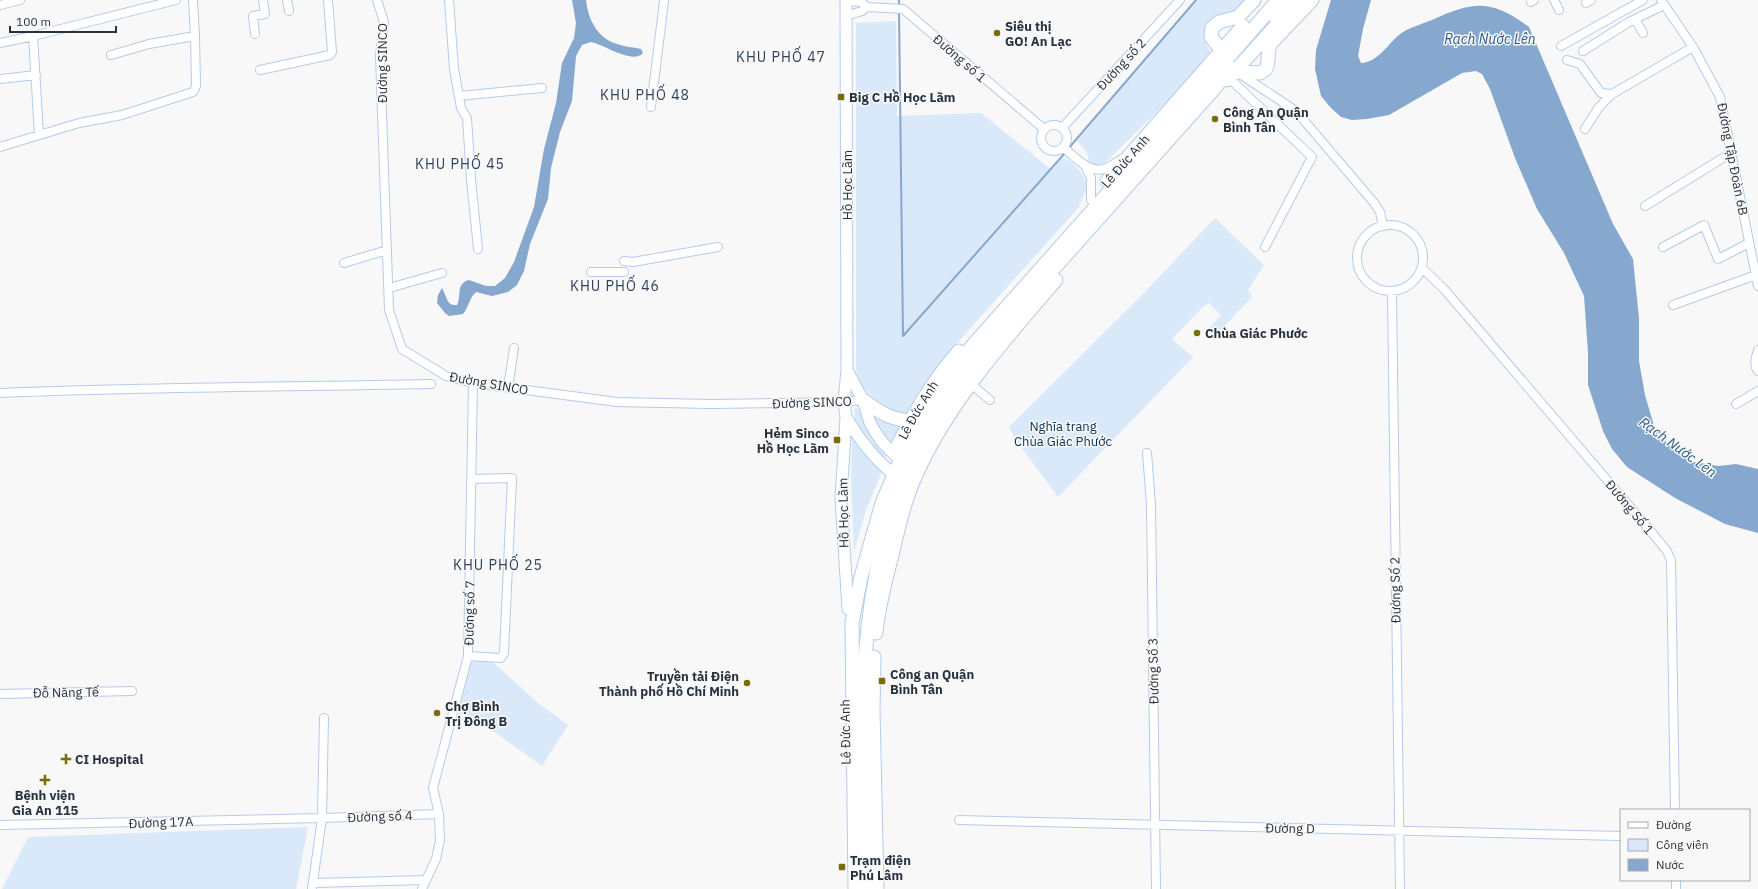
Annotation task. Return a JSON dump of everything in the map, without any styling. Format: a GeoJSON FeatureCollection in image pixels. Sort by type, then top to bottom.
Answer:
{"type":"FeatureCollection","features":[{"type":"Feature","properties":{"kind":"highway"},"geometry":{"type":"LineString","coordinates":[[1222,51],[1211,37],[1212,28],[1219,22],[1238,17],[1254,0]]}},
{"type":"Feature","properties":{"kind":"highway"},"geometry":{"type":"LineString","coordinates":[[1246,42],[1266,0]]}},
{"type":"Feature","properties":{"kind":"highway"},"geometry":{"type":"LineString","coordinates":[[1246,42],[1278,0]]}},
{"type":"Feature","properties":{"kind":"highway"},"geometry":{"type":"LineString","coordinates":[[1246,42],[1289,0]]}},
{"type":"Feature","properties":{"kind":"highway"},"geometry":{"type":"LineString","coordinates":[[1246,42],[1299,0]]}},
{"type":"Feature","properties":{"kind":"highway"},"geometry":{"type":"LineString","coordinates":[[1231,73],[1260,73],[1266,70],[1268,64],[1267,51],[1271,43],[1312,0]]}},
{"type":"Feature","properties":{"kind":"highway","name":"Lê Đức Anh"},"geometry":{"type":"LineString","coordinates":[[865,889],[862,701],[868,628],[876,570],[895,500],[899,478],[905,464],[914,422],[947,365],[1129,155],[1222,51],[1246,42]]}},
{"type":"Feature","properties":{"kind":"highway","name":"Lê Đức Anh"},"geometry":{"type":"LineString","coordinates":[[855,889],[852,623],[861,577],[882,503],[899,478],[905,464],[944,405],[970,367],[1000,329],[1214,89],[1231,73],[1246,42]]}},
{"type":"Feature","properties":{"kind":"highway","name":"Lê Đức Anh"},"geometry":{"type":"LineString","coordinates":[[914,422],[939,392],[972,346],[1246,42]]}},
{"type":"Feature","properties":{"kind":"highway","name":"Lê Đức Anh"},"geometry":{"type":"LineString","coordinates":[[905,464],[946,420],[971,384],[1137,185],[1149,163]]}},
{"type":"Feature","properties":{"kind":"highway"},"geometry":{"type":"LineString","coordinates":[[864,400],[885,416],[914,422]]}},
{"type":"Feature","properties":{"kind":"highway","name":"Lê Đức Anh"},"geometry":{"type":"LineString","coordinates":[[848,889],[844,686],[848,609],[874,500],[899,478]]}},
{"type":"Feature","properties":{"kind":"highway","name":"Lê Đức Anh"},"geometry":{"type":"LineString","coordinates":[[877,889],[873,688],[877,621],[899,525],[899,478]]}},
{"type":"Feature","properties":{"kind":"highway"},"geometry":{"type":"LineString","coordinates":[[848,609],[852,623]]}},
{"type":"Feature","properties":{"kind":"main road","name":"Hồ Học Lãm"},"geometry":{"type":"LineString","coordinates":[[846,1],[847,370],[844,402],[846,417],[842,498],[848,609]]}},
{"type":"Feature","properties":{"kind":"main road","name":"Hồ Học Lãm"},"geometry":{"type":"LineString","coordinates":[[847,370],[864,400],[870,423],[883,443],[905,464]]}},
{"type":"Feature","properties":{"kind":"main road","name":"Hồ Học Lãm"},"geometry":{"type":"LineString","coordinates":[[846,417],[860,441],[899,478]]}},
{"type":"Feature","properties":{"kind":"street"},"geometry":{"type":"LineString","coordinates":[[0,4],[20,0]]}},
{"type":"Feature","properties":{"kind":"street"},"geometry":{"type":"LineString","coordinates":[[0,43],[176,0]]}},
{"type":"Feature","properties":{"kind":"street"},"geometry":{"type":"LineString","coordinates":[[0,147],[79,123],[122,115],[193,92],[196,86],[193,0]]}},
{"type":"Feature","properties":{"kind":"street"},"geometry":{"type":"LineString","coordinates":[[255,34],[253,16],[265,14],[263,0]]}},
{"type":"Feature","properties":{"kind":"street"},"geometry":{"type":"LineString","coordinates":[[288,0],[289,11]]}},
{"type":"Feature","properties":{"kind":"street"},"geometry":{"type":"LineString","coordinates":[[260,70],[330,55],[332,52],[328,0]]}},
{"type":"Feature","properties":{"kind":"street","name":"Đường SINCO"},"geometry":{"type":"LineString","coordinates":[[377,0],[384,22],[380,56],[389,310],[402,349],[446,376],[473,383],[617,402],[710,404],[844,402],[864,400]]}},
{"type":"Feature","properties":{"kind":"street"},"geometry":{"type":"LineString","coordinates":[[449,0],[454,69],[461,108],[467,118],[478,249]]}},
{"type":"Feature","properties":{"kind":"street","name":"Đường số 2"},"geometry":{"type":"LineString","coordinates":[[1062,128],[1180,0]]}},
{"type":"Feature","properties":{"kind":"street"},"geometry":{"type":"LineString","coordinates":[[1554,0],[1559,10]]}},
{"type":"Feature","properties":{"kind":"street"},"geometry":{"type":"LineString","coordinates":[[1561,46],[1643,0]]}},
{"type":"Feature","properties":{"kind":"street"},"geometry":{"type":"LineString","coordinates":[[651,107],[664,1]]}},
{"type":"Feature","properties":{"kind":"street","name":"Đường số 1"},"geometry":{"type":"LineString","coordinates":[[846,1],[861,2],[867,7],[903,9],[1044,129]]}},
{"type":"Feature","properties":{"kind":"street"},"geometry":{"type":"LineString","coordinates":[[1583,51],[1663,2]]}},
{"type":"Feature","properties":{"kind":"street","name":"Đường Tập Đoàn 6B"},"geometry":{"type":"LineString","coordinates":[[1663,2],[1693,47],[1720,97],[1758,286]]}},
{"type":"Feature","properties":{"kind":"street","name":"Đường số 1"},"geometry":{"type":"LineString","coordinates":[[846,16],[862,11],[867,7]]}},
{"type":"Feature","properties":{"kind":"street"},"geometry":{"type":"LineString","coordinates":[[1635,19],[1643,32]]}},
{"type":"Feature","properties":{"kind":"street"},"geometry":{"type":"LineString","coordinates":[[33,36],[38,135]]}},
{"type":"Feature","properties":{"kind":"street"},"geometry":{"type":"LineString","coordinates":[[111,54],[149,44],[195,36]]}},
{"type":"Feature","properties":{"kind":"street"},"geometry":{"type":"LineString","coordinates":[[1585,129],[1599,107],[1612,94],[1693,47]]}},
{"type":"Feature","properties":{"kind":"street"},"geometry":{"type":"LineString","coordinates":[[1567,60],[1580,64],[1602,93],[1612,94]]}},
{"type":"Feature","properties":{"kind":"street"},"geometry":{"type":"LineString","coordinates":[[1231,73],[1286,103],[1307,121],[1375,204],[1380,212],[1383,226]]}},
{"type":"Feature","properties":{"kind":"street"},"geometry":{"type":"LineString","coordinates":[[1231,73],[1312,157],[1265,247]]}},
{"type":"Feature","properties":{"kind":"street"},"geometry":{"type":"LineString","coordinates":[[0,79],[36,75]]}},
{"type":"Feature","properties":{"kind":"street"},"geometry":{"type":"LineString","coordinates":[[459,96],[542,88]]}},
{"type":"Feature","properties":{"kind":"street"},"geometry":{"type":"LineString","coordinates":[[1051,125],[1062,128],[1066,135],[1063,147],[1055,151],[1046,149],[1043,146],[1040,137],[1044,129],[1051,125]]}},
{"type":"Feature","properties":{"kind":"street"},"geometry":{"type":"LineString","coordinates":[[1063,147],[1085,166],[1091,178],[1091,200]]}},
{"type":"Feature","properties":{"kind":"street"},"geometry":{"type":"LineString","coordinates":[[1645,206],[1731,152]]}},
{"type":"Feature","properties":{"kind":"street"},"geometry":{"type":"LineString","coordinates":[[1085,166],[1098,170],[1105,168],[1129,155]]}},
{"type":"Feature","properties":{"kind":"street"},"geometry":{"type":"LineString","coordinates":[[1394,225],[1401,227],[1413,234],[1421,247],[1423,254],[1422,268],[1415,280],[1404,289],[1392,292],[1382,291],[1369,285],[1360,274],[1356,260],[1359,245],[1362,239],[1373,229],[1394,225]]}},
{"type":"Feature","properties":{"kind":"street"},"geometry":{"type":"LineString","coordinates":[[1663,247],[1704,225],[1718,258],[1750,243]]}},
{"type":"Feature","properties":{"kind":"street"},"geometry":{"type":"LineString","coordinates":[[624,262],[633,262],[718,247]]}},
{"type":"Feature","properties":{"kind":"street"},"geometry":{"type":"LineString","coordinates":[[344,263],[387,250]]}},
{"type":"Feature","properties":{"kind":"street","name":"Đường Số 1"},"geometry":{"type":"LineString","coordinates":[[1422,268],[1444,289],[1648,528],[1669,556],[1671,561],[1673,605],[1675,809]]}},
{"type":"Feature","properties":{"kind":"street"},"geometry":{"type":"LineString","coordinates":[[591,272],[624,272]]}},
{"type":"Feature","properties":{"kind":"street"},"geometry":{"type":"LineString","coordinates":[[388,288],[442,273]]}},
{"type":"Feature","properties":{"kind":"street"},"geometry":{"type":"LineString","coordinates":[[1674,305],[1756,275]]}},
{"type":"Feature","properties":{"kind":"street","name":"Đường Số 2"},"geometry":{"type":"LineString","coordinates":[[1392,292],[1400,889]]}},
{"type":"Feature","properties":{"kind":"street"},"geometry":{"type":"LineString","coordinates":[[508,388],[514,348]]}},
{"type":"Feature","properties":{"kind":"street"},"geometry":{"type":"LineString","coordinates":[[1758,350],[1755,358],[1756,369],[1758,371]]}},
{"type":"Feature","properties":{"kind":"street","name":"Đường số 7"},"geometry":{"type":"LineString","coordinates":[[426,880],[436,859],[440,840],[439,814],[433,788],[468,656],[473,383]]}},
{"type":"Feature","properties":{"kind":"street"},"geometry":{"type":"LineString","coordinates":[[0,393],[125,388],[431,384]]}},
{"type":"Feature","properties":{"kind":"street"},"geometry":{"type":"LineString","coordinates":[[971,384],[990,400]]}},
{"type":"Feature","properties":{"kind":"street"},"geometry":{"type":"LineString","coordinates":[[1736,404],[1758,391]]}},
{"type":"Feature","properties":{"kind":"street","name":"Đường Số 3"},"geometry":{"type":"LineString","coordinates":[[1147,453],[1151,504],[1156,889]]}},
{"type":"Feature","properties":{"kind":"street"},"geometry":{"type":"LineString","coordinates":[[468,656],[501,658],[504,653],[512,478],[471,479]]}},
{"type":"Feature","properties":{"kind":"street","name":"Đỗ Năng Tế"},"geometry":{"type":"LineString","coordinates":[[0,694],[132,691]]}},
{"type":"Feature","properties":{"kind":"street"},"geometry":{"type":"LineString","coordinates":[[324,718],[322,818],[313,886],[426,880],[422,889]]}},
{"type":"Feature","properties":{"kind":"street","name":"Đường số 4"},"geometry":{"type":"LineString","coordinates":[[322,818],[439,814]]}},
{"type":"Feature","properties":{"kind":"street","name":"Đường 17A"},"geometry":{"type":"LineString","coordinates":[[0,825],[322,818]]}},
{"type":"Feature","properties":{"kind":"street","name":"Đường D"},"geometry":{"type":"LineString","coordinates":[[959,820],[1620,836]]}},
{"type":"Feature","properties":{"kind":"green space"},"geometry":{"type":"Polygon","coordinates":[[[1196,0],[1251,0],[1235,16],[1209,23],[1205,42],[1210,51],[1207,62],[1101,167],[1090,165],[1086,151],[1077,141],[1196,0]]]}},
{"type":"Feature","properties":{"kind":"green space"},"geometry":{"type":"Polygon","coordinates":[[[896,21],[897,116],[981,113],[1052,170],[1062,158],[1071,162],[1084,177],[1088,186],[1079,207],[942,360],[906,415],[894,412],[874,399],[864,389],[856,369],[856,23],[896,21]]]}},
{"type":"Feature","properties":{"kind":"green space","name":"Nghĩa trang Chùa Giác Phước"},"geometry":{"type":"Polygon","coordinates":[[[1215,218],[1264,265],[1248,290],[1252,297],[1215,336],[1208,330],[1221,315],[1209,303],[1203,307],[1172,339],[1193,357],[1058,497],[1016,440],[1009,427],[1144,293],[1215,218]]]}},
{"type":"Feature","properties":{"kind":"green space"},"geometry":{"type":"Polygon","coordinates":[[[858,408],[864,421],[887,455],[884,460],[855,425],[854,409],[858,408]]]}},
{"type":"Feature","properties":{"kind":"green space"},"geometry":{"type":"Polygon","coordinates":[[[873,412],[901,428],[894,444],[880,431],[873,412]]]}},
{"type":"Feature","properties":{"kind":"green space"},"geometry":{"type":"Polygon","coordinates":[[[852,437],[882,472],[866,510],[854,551],[851,482],[852,437]]]}},
{"type":"Feature","properties":{"kind":"green space"},"geometry":{"type":"Polygon","coordinates":[[[479,661],[489,661],[495,664],[538,703],[568,725],[542,766],[479,721],[456,712],[469,664],[479,661]]]}},
{"type":"Feature","properties":{"kind":"green space"},"geometry":{"type":"Polygon","coordinates":[[[308,827],[296,889],[2,889],[28,837],[308,827]]]}},
{"type":"Feature","properties":{"kind":"water"},"geometry":{"type":"Polygon","coordinates":[[[572,0],[586,0],[591,21],[604,37],[620,45],[641,49],[643,53],[632,57],[591,42],[582,45],[576,56],[572,101],[560,132],[551,168],[548,199],[530,244],[524,271],[517,285],[508,292],[492,296],[476,292],[463,314],[449,316],[437,303],[438,295],[442,288],[447,300],[453,305],[457,305],[460,287],[462,284],[469,280],[486,286],[495,286],[505,278],[514,262],[534,207],[544,149],[556,103],[562,63],[574,38],[576,23],[572,0]]]}},
{"type":"Feature","properties":{"kind":"water","name":"Rạch Nước Lên"},"geometry":{"type":"Polygon","coordinates":[[[1331,0],[1371,0],[1363,29],[1358,56],[1361,63],[1377,57],[1406,30],[1447,13],[1472,6],[1483,6],[1504,12],[1529,27],[1613,224],[1633,259],[1639,318],[1639,361],[1645,395],[1654,426],[1666,442],[1694,462],[1718,466],[1736,464],[1758,469],[1758,533],[1725,524],[1675,498],[1627,467],[1612,449],[1603,431],[1588,385],[1588,353],[1584,296],[1564,253],[1537,209],[1515,158],[1490,89],[1482,74],[1476,71],[1462,73],[1389,115],[1352,120],[1341,117],[1321,96],[1315,69],[1316,50],[1331,0]]]}},
{"type":"Feature","properties":{"kind":"waterway"},"geometry":{"type":"LineString","coordinates":[[899,0],[899,7]]}},
{"type":"Feature","properties":{"kind":"waterway"},"geometry":{"type":"LineString","coordinates":[[1068,149],[1196,0]]}},
{"type":"Feature","properties":{"kind":"waterway"},"geometry":{"type":"LineString","coordinates":[[899,11],[903,336]]}},
{"type":"Feature","properties":{"kind":"waterway"},"geometry":{"type":"LineString","coordinates":[[903,336],[1065,153]]}},
{"type":"Feature","properties":{"kind":"place","name":"Siêu thị GO! An Lạc"},"geometry":{"type":"Point","coordinates":[997,33]}},
{"type":"Feature","properties":{"kind":"place","name":"Big C Hồ Học Lãm"},"geometry":{"type":"Point","coordinates":[841,97]}},
{"type":"Feature","properties":{"kind":"place","name":"Công An Quận Bình Tân"},"geometry":{"type":"Point","coordinates":[1215,119]}},
{"type":"Feature","properties":{"kind":"place","name":"Chùa Giác Phước"},"geometry":{"type":"Point","coordinates":[1197,333]}},
{"type":"Feature","properties":{"kind":"place","name":"Hẻm Sinco Hồ Học Lãm"},"geometry":{"type":"Point","coordinates":[837,440]}},
{"type":"Feature","properties":{"kind":"place","name":"Công an Quận Bình Tân"},"geometry":{"type":"Point","coordinates":[882,681]}},
{"type":"Feature","properties":{"kind":"place","name":"Truyền tải Điện Thành phố Hồ Chí Minh"},"geometry":{"type":"Point","coordinates":[747,683]}},
{"type":"Feature","properties":{"kind":"place","name":"Chợ Bình Trị Đông B"},"geometry":{"type":"Point","coordinates":[437,713]}},
{"type":"Feature","properties":{"kind":"place","name":"CI Hospital"},"geometry":{"type":"Point","coordinates":[66,759]}},
{"type":"Feature","properties":{"kind":"place","name":"Bệnh viện Gia An 115"},"geometry":{"type":"Point","coordinates":[45,780]}},
{"type":"Feature","properties":{"kind":"place","name":"Trạm điện Phú Lâm"},"geometry":{"type":"Point","coordinates":[842,867]}},
{"type":"Feature","properties":{"kind":"district","name":"KHU PHỐ 47"},"geometry":{"type":"Point","coordinates":[781,57]}},
{"type":"Feature","properties":{"kind":"district","name":"KHU PHỐ 48"},"geometry":{"type":"Point","coordinates":[645,95]}},
{"type":"Feature","properties":{"kind":"district","name":"KHU PHỐ 45"},"geometry":{"type":"Point","coordinates":[460,164]}},
{"type":"Feature","properties":{"kind":"district","name":"KHU PHỐ 46"},"geometry":{"type":"Point","coordinates":[615,286]}},
{"type":"Feature","properties":{"kind":"district","name":"KHU PHỐ 25"},"geometry":{"type":"Point","coordinates":[498,565]}}]}
